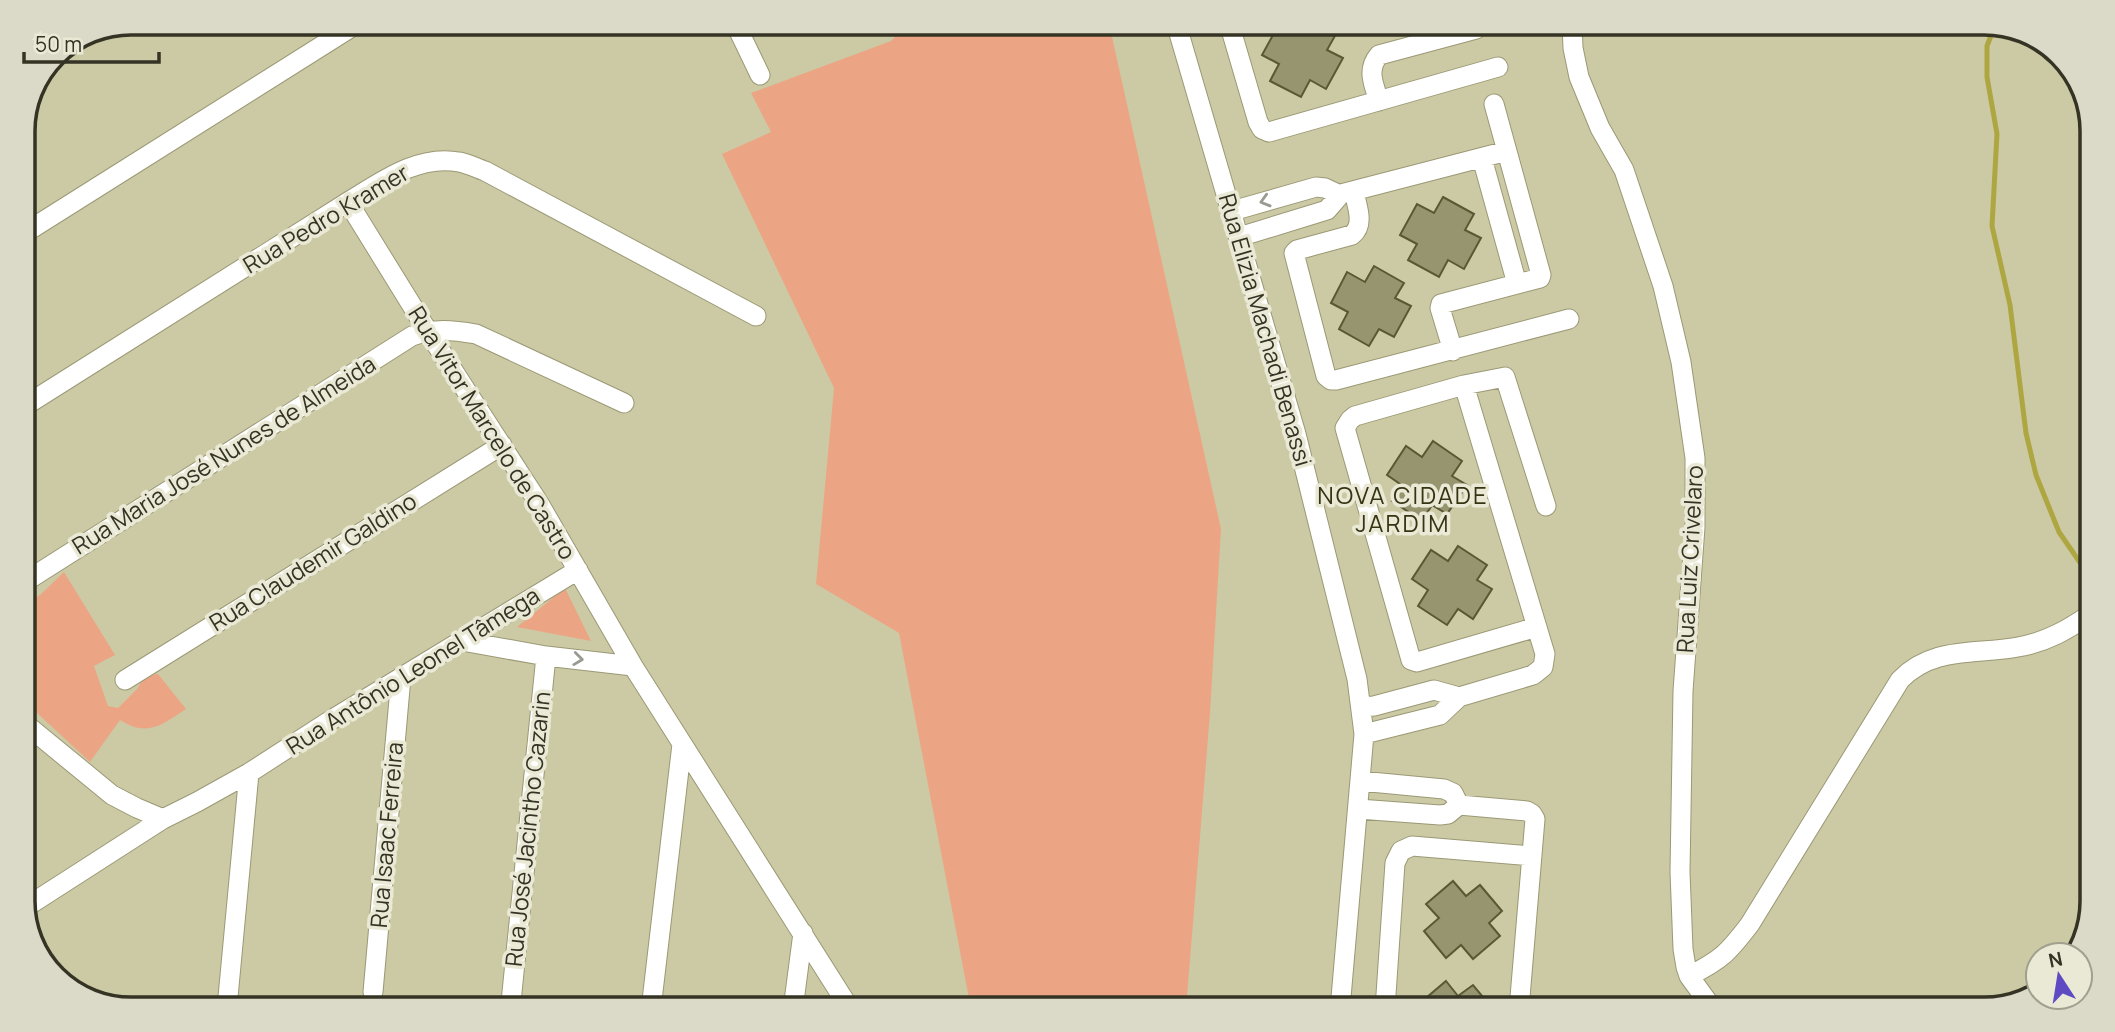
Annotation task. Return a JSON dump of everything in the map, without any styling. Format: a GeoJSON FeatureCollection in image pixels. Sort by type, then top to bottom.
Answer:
{"type":"FeatureCollection","features":[{"type":"Feature","properties":{"kind":"street"},"geometry":{"type":"LineString","coordinates":[[35,226],[339,35]]}},
{"type":"Feature","properties":{"kind":"street"},"geometry":{"type":"LineString","coordinates":[[741,35],[760,75]]}},
{"type":"Feature","properties":{"kind":"street","name":"Rua Elizia Machadi Benassi"},"geometry":{"type":"LineString","coordinates":[[1180,35],[1296,434],[1362,708],[1364,734],[1341,997]]}},
{"type":"Feature","properties":{"kind":"street"},"geometry":{"type":"LineString","coordinates":[[1233,35],[1258,122],[1265,131],[1273,131],[1498,67]]}},
{"type":"Feature","properties":{"kind":"street"},"geometry":{"type":"LineString","coordinates":[[1379,101],[1371,70],[1379,55],[1428,35]]}},
{"type":"Feature","properties":{"kind":"street","name":"Rua Luiz Crivelaro"},"geometry":{"type":"LineString","coordinates":[[1572,35],[1579,77],[1600,128],[1624,170],[1663,286],[1681,362],[1695,458],[1695,527],[1682,704],[1680,872],[1683,948],[1689,976]]}},
{"type":"Feature","properties":{"kind":"street"},"geometry":{"type":"LineString","coordinates":[[1453,351],[1441,304],[1540,278],[1541,274],[1494,104]]}},
{"type":"Feature","properties":{"kind":"street"},"geometry":{"type":"LineString","coordinates":[[1239,237],[1327,210],[1347,193],[1507,151]]}},
{"type":"Feature","properties":{"kind":"street"},"geometry":{"type":"LineString","coordinates":[[1482,158],[1517,284]]}},
{"type":"Feature","properties":{"kind":"street","name":"Rua Pedro Kramer"},"geometry":{"type":"LineString","coordinates":[[35,400],[401,170],[436,161],[459,162],[485,171],[756,316]]}},
{"type":"Feature","properties":{"kind":"street"},"geometry":{"type":"LineString","coordinates":[[1232,211],[1322,187],[1347,193]]}},
{"type":"Feature","properties":{"kind":"street"},"geometry":{"type":"LineString","coordinates":[[1347,193],[1360,224],[1357,232],[1294,253],[1326,376],[1332,380],[1569,319]]}},
{"type":"Feature","properties":{"kind":"street"},"geometry":{"type":"LineString","coordinates":[[1291,194],[1298,217]]}},
{"type":"Feature","properties":{"kind":"street","name":"Rua Vitor Marcelo de Castro"},"geometry":{"type":"LineString","coordinates":[[348,202],[502,445],[633,666],[843,997]]}},
{"type":"Feature","properties":{"kind":"street"},"geometry":{"type":"LineString","coordinates":[[427,330],[454,330],[476,334],[624,403]]}},
{"type":"Feature","properties":{"kind":"street","name":"Rua Maria José Nunes de Almeida"},"geometry":{"type":"LineString","coordinates":[[35,575],[412,336],[427,330]]}},
{"type":"Feature","properties":{"kind":"street"},"geometry":{"type":"LineString","coordinates":[[1537,627],[1417,662],[1411,660],[1345,428],[1355,416],[1465,385],[1499,377],[1507,379],[1546,506]]}},
{"type":"Feature","properties":{"kind":"street"},"geometry":{"type":"LineString","coordinates":[[1364,734],[1445,713],[1459,697],[1539,672],[1543,667],[1545,654],[1465,385]]}},
{"type":"Feature","properties":{"kind":"street","name":"Rua Claudemir Galdino"},"geometry":{"type":"LineString","coordinates":[[125,680],[502,445]]}},
{"type":"Feature","properties":{"kind":"street","name":"Rua Antônio Leonel Tâmega"},"geometry":{"type":"LineString","coordinates":[[35,901],[163,819],[249,773],[578,570]]}},
{"type":"Feature","properties":{"kind":"street"},"geometry":{"type":"LineString","coordinates":[[1704,997],[1689,976],[1713,964],[1730,951],[1750,925],[1900,680],[1911,669],[1928,659],[2042,642],[2080,621]]}},
{"type":"Feature","properties":{"kind":"street"},"geometry":{"type":"LineString","coordinates":[[462,641],[546,656],[633,666]]}},
{"type":"Feature","properties":{"kind":"street","name":"Rua José Jacintho Cazarin"},"geometry":{"type":"LineString","coordinates":[[511,997],[546,656]]}},
{"type":"Feature","properties":{"kind":"street","name":"Rua Isaac Ferreira"},"geometry":{"type":"LineString","coordinates":[[373,992],[401,677]]}},
{"type":"Feature","properties":{"kind":"street"},"geometry":{"type":"LineString","coordinates":[[1362,708],[1434,690],[1459,697]]}},
{"type":"Feature","properties":{"kind":"street"},"geometry":{"type":"LineString","coordinates":[[1411,696],[1418,722]]}},
{"type":"Feature","properties":{"kind":"street"},"geometry":{"type":"LineString","coordinates":[[35,733],[112,795],[163,819]]}},
{"type":"Feature","properties":{"kind":"street"},"geometry":{"type":"LineString","coordinates":[[35,742],[41,738]]}},
{"type":"Feature","properties":{"kind":"street"},"geometry":{"type":"LineString","coordinates":[[652,997],[682,744]]}},
{"type":"Feature","properties":{"kind":"street"},"geometry":{"type":"LineString","coordinates":[[228,997],[249,773]]}},
{"type":"Feature","properties":{"kind":"street"},"geometry":{"type":"LineString","coordinates":[[1360,781],[1448,790],[1453,793],[1459,805]]}},
{"type":"Feature","properties":{"kind":"street"},"geometry":{"type":"LineString","coordinates":[[1410,813],[1412,787]]}},
{"type":"Feature","properties":{"kind":"street"},"geometry":{"type":"LineString","coordinates":[[1358,809],[1448,814],[1459,805],[1530,812],[1534,816],[1520,997]]}},
{"type":"Feature","properties":{"kind":"street"},"geometry":{"type":"LineString","coordinates":[[1386,997],[1395,863],[1401,851],[1412,846],[1532,856]]}},
{"type":"Feature","properties":{"kind":"street"},"geometry":{"type":"LineString","coordinates":[[795,997],[803,933]]}},
{"type":"Feature","properties":{"kind":"shaded area"},"geometry":{"type":"Polygon","coordinates":[[[897,35],[1112,35],[1221,529],[1210,713],[1187,997],[969,997],[899,633],[816,584],[834,388],[722,154],[771,132],[751,93],[891,41],[897,35]]]}},
{"type":"Feature","properties":{"kind":"shaded area"},"geometry":{"type":"Polygon","coordinates":[[[64,572],[115,655],[94,666],[108,706],[118,708],[137,689],[145,676],[158,674],[186,709],[155,727],[139,728],[120,720],[90,762],[35,711],[35,598],[64,572]]]}},
{"type":"Feature","properties":{"kind":"shaded area"},"geometry":{"type":"Polygon","coordinates":[[[565,588],[591,641],[517,627],[565,588]]]}},
{"type":"Feature","properties":{"kind":"building"},"geometry":{"type":"Polygon","coordinates":[[[1273,35],[1335,35],[1327,50],[1343,58],[1326,89],[1310,80],[1301,97],[1270,81],[1279,64],[1262,55],[1273,35]]]}},
{"type":"Feature","properties":{"kind":"building"},"geometry":{"type":"Polygon","coordinates":[[[1443,197],[1474,214],[1465,230],[1481,238],[1464,269],[1448,260],[1439,277],[1408,260],[1417,244],[1400,235],[1417,204],[1434,213],[1443,197]]]}},
{"type":"Feature","properties":{"kind":"building"},"geometry":{"type":"Polygon","coordinates":[[[1374,266],[1404,283],[1395,298],[1411,306],[1394,337],[1379,329],[1369,346],[1339,329],[1348,312],[1331,303],[1347,272],[1365,282],[1374,266]]]}},
{"type":"Feature","properties":{"kind":"building"},"geometry":{"type":"Polygon","coordinates":[[[1433,441],[1462,461],[1452,476],[1467,485],[1447,514],[1432,505],[1422,521],[1392,501],[1403,486],[1387,475],[1406,446],[1422,457],[1433,441]]]}},
{"type":"Feature","properties":{"kind":"building"},"geometry":{"type":"Polygon","coordinates":[[[1458,546],[1487,565],[1477,580],[1492,589],[1473,619],[1458,609],[1447,625],[1418,606],[1428,590],[1412,579],[1431,550],[1448,561],[1458,546]]]}},
{"type":"Feature","properties":{"kind":"building"},"geometry":{"type":"Polygon","coordinates":[[[1453,881],[1466,896],[1480,885],[1502,911],[1489,923],[1500,936],[1473,959],[1461,945],[1446,958],[1424,931],[1439,918],[1426,904],[1453,881]]]}},
{"type":"Feature","properties":{"kind":"building"},"geometry":{"type":"Polygon","coordinates":[[[1446,981],[1458,996],[1473,985],[1483,997],[1427,997],[1446,981]]]}},
{"type":"Feature","properties":{"kind":"waterway"},"geometry":{"type":"LineString","coordinates":[[1991,36],[1987,46],[1987,77],[1997,134],[1992,226],[2010,305],[2026,433],[2036,475],[2059,532],[2080,563]]}},
{"type":"Feature","properties":{"kind":"district","name":"NOVA CIDADE JARDIM"},"geometry":{"type":"Point","coordinates":[1403,510]}}]}
